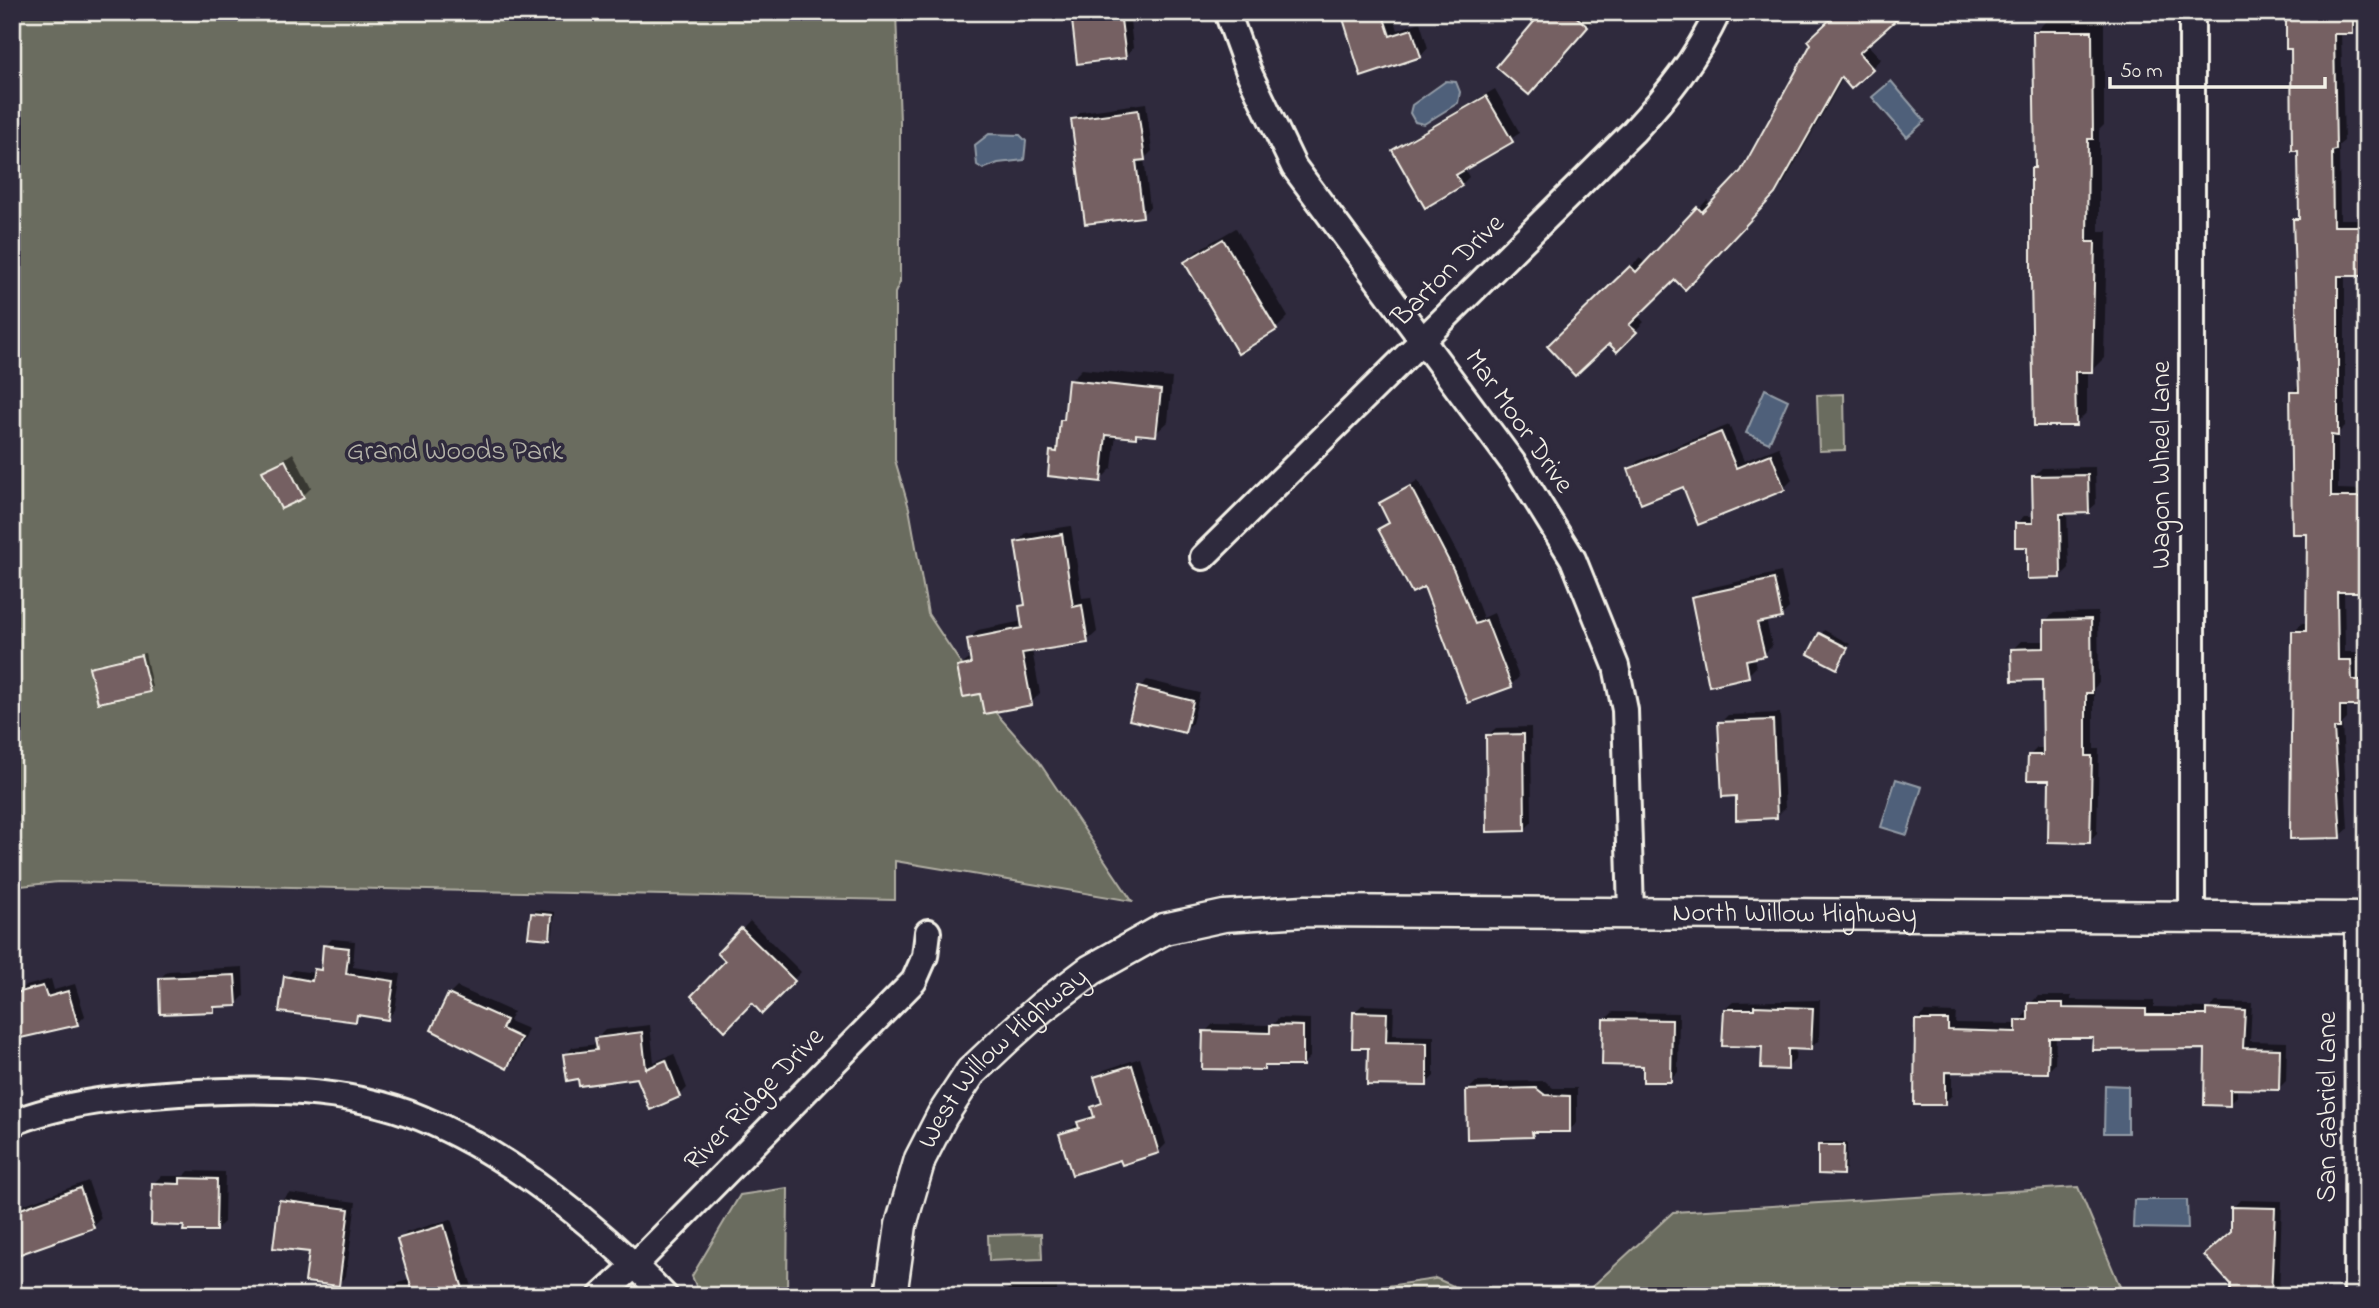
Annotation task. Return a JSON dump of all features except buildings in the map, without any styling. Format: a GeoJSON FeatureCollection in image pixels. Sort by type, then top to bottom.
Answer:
{"type":"FeatureCollection","features":[{"type":"Feature","properties":{"kind":"street","name":"Mar Moor Drive"},"geometry":{"type":"LineString","coordinates":[[1227,12],[1250,75],[1294,167],[1516,467],[1573,559],[1612,654],[1625,710],[1631,912]]}},
{"type":"Feature","properties":{"kind":"street","name":"Barton Drive"},"geometry":{"type":"LineString","coordinates":[[1203,557],[1673,88],[1700,50],[1718,12]]}},
{"type":"Feature","properties":{"kind":"street","name":"Wagon Wheel Lane"},"geometry":{"type":"LineString","coordinates":[[2192,12],[2192,917]]}},
{"type":"Feature","properties":{"kind":"street","name":"North Willow Highway"},"geometry":{"type":"LineString","coordinates":[[1224,916],[1305,911],[2362,918]]}},
{"type":"Feature","properties":{"kind":"street","name":"West Willow Highway"},"geometry":{"type":"LineString","coordinates":[[891,1296],[901,1225],[920,1159],[942,1116],[971,1072],[1042,1007],[1091,970],[1164,929],[1224,916]]}},
{"type":"Feature","properties":{"kind":"street","name":"San Gabriel Lane"},"geometry":{"type":"LineString","coordinates":[[2357,1296],[2362,918]]}},
{"type":"Feature","properties":{"kind":"street","name":"River Ridge Drive"},"geometry":{"type":"LineString","coordinates":[[601,1296],[635,1265],[914,981],[925,956],[928,932]]}},
{"type":"Feature","properties":{"kind":"street"},"geometry":{"type":"LineString","coordinates":[[12,1123],[74,1105],[238,1089],[318,1094],[379,1106],[420,1117],[509,1165],[635,1265],[664,1296]]}},
{"type":"Feature","properties":{"kind":"green space","name":"Grand Woods Park"},"geometry":{"type":"Polygon","coordinates":[[[12,12],[896,12],[900,122],[900,282],[895,293],[895,460],[909,508],[928,614],[988,704],[1039,762],[1132,901],[895,861],[895,900],[58,882],[12,887],[12,12]]]}},
{"type":"Feature","properties":{"kind":"green space"},"geometry":{"type":"Polygon","coordinates":[[[1844,394],[1845,450],[1819,451],[1817,395],[1844,394]]]}},
{"type":"Feature","properties":{"kind":"green space"},"geometry":{"type":"Polygon","coordinates":[[[2078,1187],[2124,1296],[1582,1296],[1673,1212],[2078,1187]]]}},
{"type":"Feature","properties":{"kind":"green space"},"geometry":{"type":"Polygon","coordinates":[[[788,1188],[787,1296],[700,1296],[692,1276],[740,1195],[788,1188]]]}},
{"type":"Feature","properties":{"kind":"green space"},"geometry":{"type":"Polygon","coordinates":[[[1041,1234],[1042,1259],[989,1261],[988,1235],[1041,1234]]]}},
{"type":"Feature","properties":{"kind":"green space"},"geometry":{"type":"Polygon","coordinates":[[[1435,1279],[1476,1296],[1320,1296],[1435,1279]]]}},
{"type":"Feature","properties":{"kind":"water"},"geometry":{"type":"Polygon","coordinates":[[[1446,81],[1456,82],[1460,92],[1458,103],[1424,124],[1415,122],[1410,113],[1412,105],[1446,81]]]}},
{"type":"Feature","properties":{"kind":"water"},"geometry":{"type":"Polygon","coordinates":[[[1891,81],[1925,121],[1907,137],[1872,97],[1891,81]]]}},
{"type":"Feature","properties":{"kind":"water"},"geometry":{"type":"Polygon","coordinates":[[[989,134],[1020,135],[1026,141],[1024,160],[998,163],[983,169],[977,165],[975,145],[989,134]]]}},
{"type":"Feature","properties":{"kind":"water"},"geometry":{"type":"Polygon","coordinates":[[[1765,389],[1788,400],[1769,443],[1746,433],[1765,389]]]}},
{"type":"Feature","properties":{"kind":"water"},"geometry":{"type":"Polygon","coordinates":[[[1896,779],[1922,787],[1907,835],[1881,827],[1896,779]]]}},
{"type":"Feature","properties":{"kind":"water"},"geometry":{"type":"Polygon","coordinates":[[[2105,1085],[2128,1086],[2128,1133],[2104,1133],[2105,1085]]]}},
{"type":"Feature","properties":{"kind":"water"},"geometry":{"type":"Polygon","coordinates":[[[2134,1200],[2187,1200],[2188,1229],[2133,1228],[2134,1200]]]}}]}
